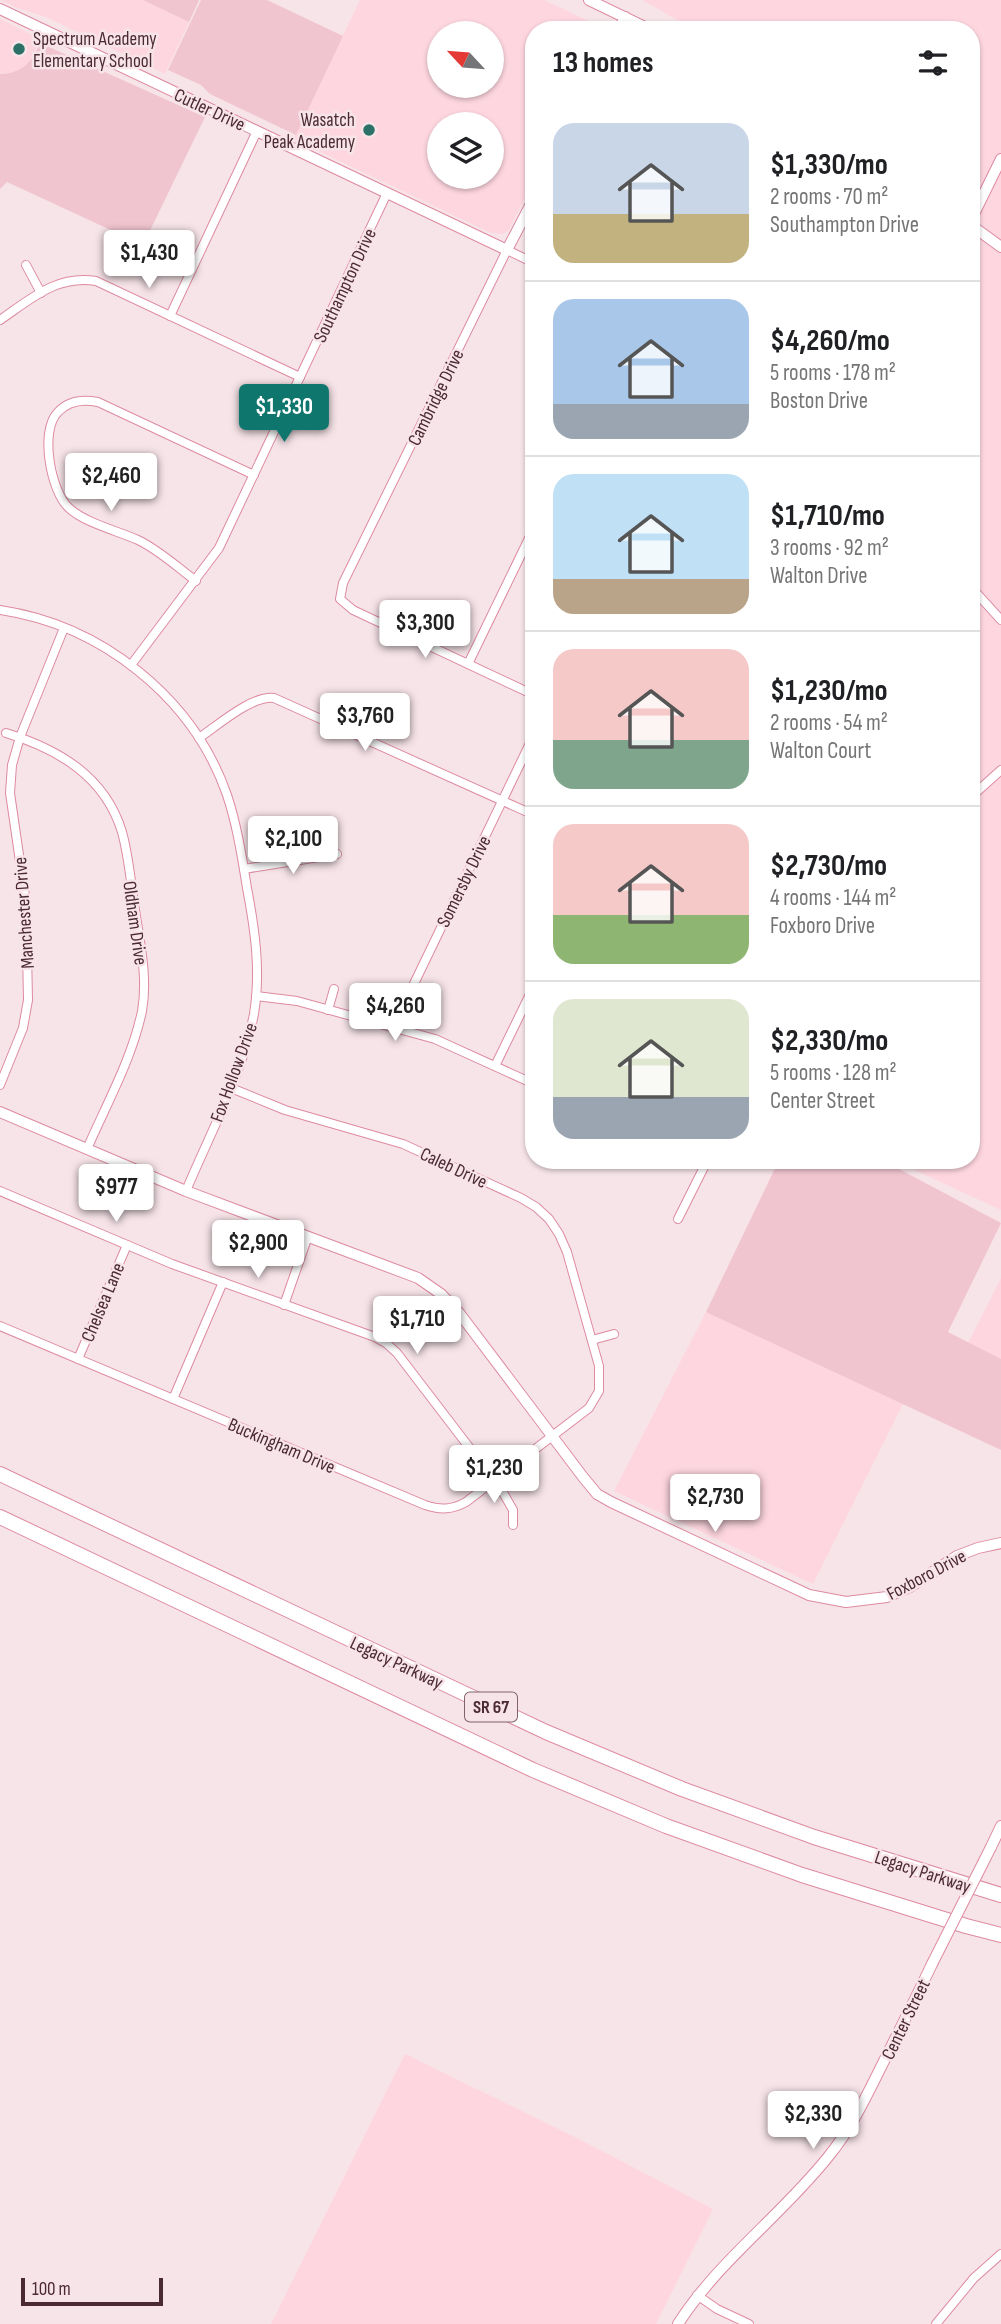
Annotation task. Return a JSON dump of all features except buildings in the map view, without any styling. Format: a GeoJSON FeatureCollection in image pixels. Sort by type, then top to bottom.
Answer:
{"type":"FeatureCollection","features":[{"type":"Feature","properties":{"kind":"highway","name":"Legacy Parkway"},"geometry":{"type":"LineString","coordinates":[[0,1474],[546,1732],[682,1789],[814,1837],[1001,1895]]}},
{"type":"Feature","properties":{"kind":"highway","name":"Legacy Parkway"},"geometry":{"type":"LineString","coordinates":[[0,1517],[533,1770],[666,1826],[802,1875],[1001,1935]]}},
{"type":"Feature","properties":{"kind":"street"},"geometry":{"type":"LineString","coordinates":[[589,0],[633,21]]}},
{"type":"Feature","properties":{"kind":"street","name":"Cutler Drive"},"geometry":{"type":"LineString","coordinates":[[0,9],[525,259]]}},
{"type":"Feature","properties":{"kind":"street"},"geometry":{"type":"LineString","coordinates":[[623,21],[625,17]]}},
{"type":"Feature","properties":{"kind":"street"},"geometry":{"type":"LineString","coordinates":[[170,316],[257,131]]}},
{"type":"Feature","properties":{"kind":"street"},"geometry":{"type":"LineString","coordinates":[[980,203],[1001,159]]}},
{"type":"Feature","properties":{"kind":"street","name":"Southampton Drive"},"geometry":{"type":"LineString","coordinates":[[131,665],[196,581],[222,541],[387,193]]}},
{"type":"Feature","properties":{"kind":"street","name":"Cambridge Drive"},"geometry":{"type":"LineString","coordinates":[[468,664],[353,610],[340,599],[343,583],[525,215]]}},
{"type":"Feature","properties":{"kind":"street"},"geometry":{"type":"LineString","coordinates":[[980,230],[1001,247]]}},
{"type":"Feature","properties":{"kind":"street"},"geometry":{"type":"LineString","coordinates":[[26,265],[41,292]]}},
{"type":"Feature","properties":{"kind":"street"},"geometry":{"type":"LineString","coordinates":[[0,320],[41,292],[62,282],[81,279],[96,281],[300,377]]}},
{"type":"Feature","properties":{"kind":"street"},"geometry":{"type":"LineString","coordinates":[[196,581],[145,544],[81,516],[66,506],[58,491],[48,448],[50,423],[62,408],[74,402],[98,402],[254,475]]}},
{"type":"Feature","properties":{"kind":"street"},"geometry":{"type":"LineString","coordinates":[[525,547],[468,664],[525,691]]}},
{"type":"Feature","properties":{"kind":"street"},"geometry":{"type":"LineString","coordinates":[[980,597],[1001,620]]}},
{"type":"Feature","properties":{"kind":"street","name":"Fox Hollow Drive"},"geometry":{"type":"LineString","coordinates":[[0,610],[64,628],[131,665],[166,696],[199,738],[226,794],[244,869],[256,943],[256,996],[249,1033],[230,1088],[186,1191]]}},
{"type":"Feature","properties":{"kind":"street","name":"Manchester Drive"},"geometry":{"type":"LineString","coordinates":[[0,1085],[23,1028],[28,1000],[26,902],[10,785],[12,765],[20,737],[64,628]]}},
{"type":"Feature","properties":{"kind":"street"},"geometry":{"type":"LineString","coordinates":[[199,738],[250,704],[262,698],[274,698],[525,811]]}},
{"type":"Feature","properties":{"kind":"street"},"geometry":{"type":"LineString","coordinates":[[6,733],[20,737]]}},
{"type":"Feature","properties":{"kind":"street","name":"Oldham Drive"},"geometry":{"type":"LineString","coordinates":[[20,737],[64,757],[93,781],[113,810],[124,842],[143,961],[143,1000],[134,1039],[87,1149]]}},
{"type":"Feature","properties":{"kind":"street","name":"Somersby Drive"},"geometry":{"type":"LineString","coordinates":[[398,1029],[409,994],[525,753]]}},
{"type":"Feature","properties":{"kind":"street"},"geometry":{"type":"LineString","coordinates":[[980,789],[1001,770]]}},
{"type":"Feature","properties":{"kind":"street"},"geometry":{"type":"LineString","coordinates":[[244,869],[337,854]]}},
{"type":"Feature","properties":{"kind":"street"},"geometry":{"type":"LineString","coordinates":[[328,1010],[334,989]]}},
{"type":"Feature","properties":{"kind":"street"},"geometry":{"type":"LineString","coordinates":[[256,996],[292,1000],[443,1042],[525,1080]]}},
{"type":"Feature","properties":{"kind":"street"},"geometry":{"type":"LineString","coordinates":[[495,1066],[525,1004]]}},
{"type":"Feature","properties":{"kind":"street","name":"Caleb Drive"},"geometry":{"type":"LineString","coordinates":[[230,1088],[285,1110],[403,1144],[521,1198],[536,1207],[548,1219],[563,1243],[600,1376],[596,1397],[585,1413],[553,1438]]}},
{"type":"Feature","properties":{"kind":"street","name":"Foxboro Drive"},"geometry":{"type":"LineString","coordinates":[[0,1112],[186,1191],[409,1273],[434,1288],[460,1314],[588,1484],[608,1500],[795,1589],[822,1599],[846,1602],[887,1597],[916,1583],[957,1556],[1001,1543]]}},
{"type":"Feature","properties":{"kind":"street"},"geometry":{"type":"LineString","coordinates":[[678,1220],[703,1169]]}},
{"type":"Feature","properties":{"kind":"street"},"geometry":{"type":"LineString","coordinates":[[0,1191],[172,1264],[375,1337],[392,1348],[495,1481],[510,1503],[513,1525]]}},
{"type":"Feature","properties":{"kind":"street"},"geometry":{"type":"LineString","coordinates":[[284,1305],[309,1236]]}},
{"type":"Feature","properties":{"kind":"street","name":"Chelsea Lane"},"geometry":{"type":"LineString","coordinates":[[78,1359],[127,1245]]}},
{"type":"Feature","properties":{"kind":"street"},"geometry":{"type":"LineString","coordinates":[[173,1399],[223,1282]]}},
{"type":"Feature","properties":{"kind":"street","name":"Buckingham Drive"},"geometry":{"type":"LineString","coordinates":[[0,1326],[431,1508],[460,1506],[553,1438]]}},
{"type":"Feature","properties":{"kind":"street"},"geometry":{"type":"LineString","coordinates":[[592,1340],[614,1334]]}},
{"type":"Feature","properties":{"kind":"street","name":"Center Street"},"geometry":{"type":"LineString","coordinates":[[678,2324],[697,2295],[729,2259],[820,2168],[857,2116],[1001,1826]]}},
{"type":"Feature","properties":{"kind":"street"},"geometry":{"type":"LineString","coordinates":[[936,2324],[974,2278],[1001,2254]]}},
{"type":"Feature","properties":{"kind":"street"},"geometry":{"type":"LineString","coordinates":[[697,2295],[748,2324]]}},
{"type":"Feature","properties":{"kind":"shaded area"},"geometry":{"type":"Polygon","coordinates":[[[0,0],[199,0],[165,74],[46,17],[0,0]]]}},
{"type":"Feature","properties":{"kind":"shaded area"},"geometry":{"type":"Polygon","coordinates":[[[143,0],[199,0],[189,22],[143,0]]]}},
{"type":"Feature","properties":{"kind":"shaded area"},"geometry":{"type":"Polygon","coordinates":[[[201,0],[267,0],[343,36],[296,135],[210,94],[201,85],[168,70],[201,0]]]}},
{"type":"Feature","properties":{"kind":"shaded area","name":"Wasatch Peak Academy"},"geometry":{"type":"Polygon","coordinates":[[[360,0],[544,0],[589,21],[525,21],[525,197],[509,230],[503,234],[491,233],[293,139],[360,0]]]}},
{"type":"Feature","properties":{"kind":"shaded area"},"geometry":{"type":"Polygon","coordinates":[[[642,0],[1001,0],[1001,1210],[912,1169],[980,1169],[980,21],[679,21],[642,0]]]}},
{"type":"Feature","properties":{"kind":"shaded area","name":"Spectrum Academy Elementary School"},"geometry":{"type":"Polygon","coordinates":[[[0,19],[41,39],[29,64],[20,71],[0,74],[0,19]]]}},
{"type":"Feature","properties":{"kind":"shaded area"},"geometry":{"type":"Polygon","coordinates":[[[40,43],[205,117],[143,245],[7,182],[0,189],[0,74],[14,72],[25,66],[40,43]]]}},
{"type":"Feature","properties":{"kind":"shaded area"},"geometry":{"type":"Polygon","coordinates":[[[775,1169],[899,1169],[1001,1223],[948,1332],[1001,1359],[1001,1450],[706,1312],[775,1169]]]}},
{"type":"Feature","properties":{"kind":"shaded area"},"geometry":{"type":"Polygon","coordinates":[[[1001,1278],[1001,1366],[965,1349],[1001,1278]]]}},
{"type":"Feature","properties":{"kind":"shaded area"},"geometry":{"type":"Polygon","coordinates":[[[707,1310],[904,1402],[813,1584],[614,1491],[707,1310]]]}},
{"type":"Feature","properties":{"kind":"shaded area"},"geometry":{"type":"Polygon","coordinates":[[[405,2054],[579,2139],[713,2209],[656,2324],[271,2324],[405,2054]]]}},
{"type":"Feature","properties":{"kind":"place","name":"Spectrum Academy Elementary School"},"geometry":{"type":"Point","coordinates":[19,49]}},
{"type":"Feature","properties":{"kind":"place","name":"Wasatch Peak Academy"},"geometry":{"type":"Point","coordinates":[369,130]}}]}
